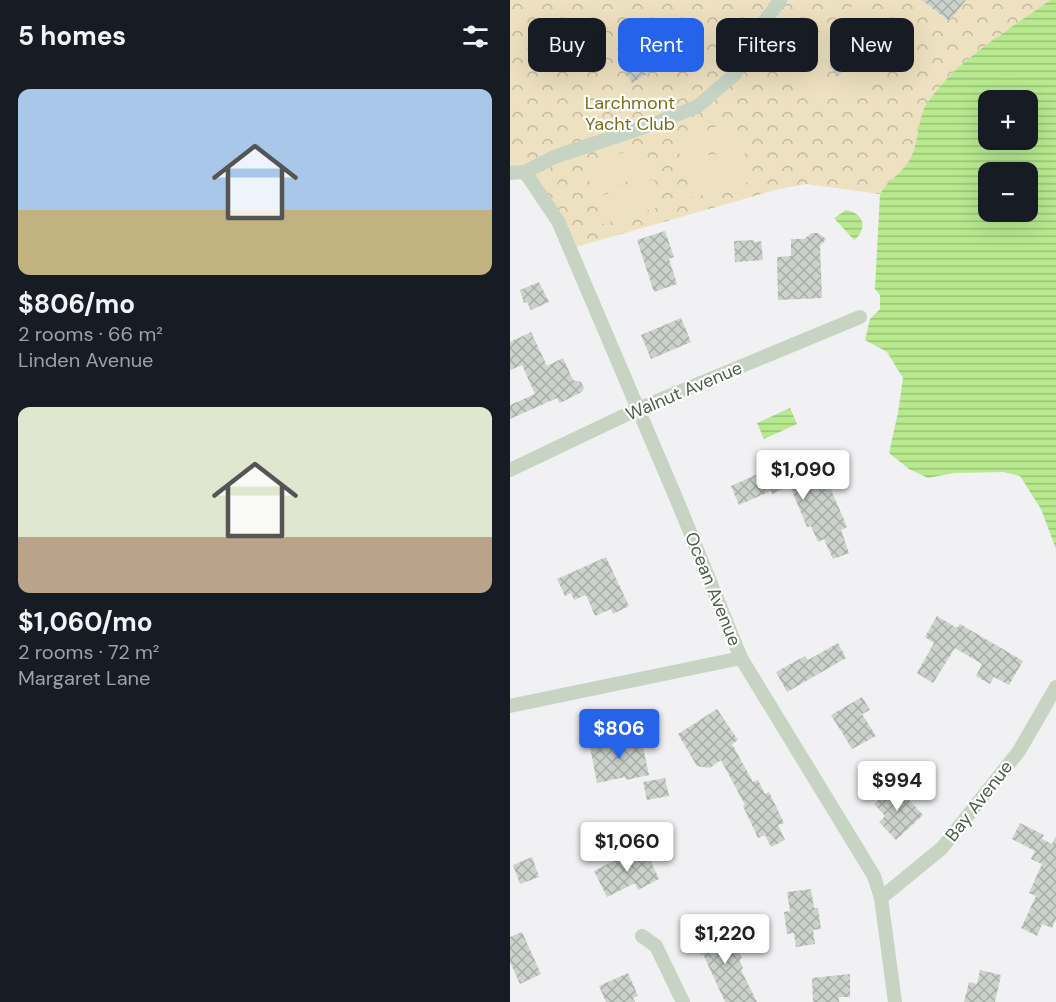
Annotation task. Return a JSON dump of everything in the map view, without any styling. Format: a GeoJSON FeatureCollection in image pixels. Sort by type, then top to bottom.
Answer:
{"type":"FeatureCollection","features":[{"type":"Feature","properties":{"kind":"street"},"geometry":{"type":"LineString","coordinates":[[510,173],[525,171],[554,157],[659,122],[698,106],[735,74],[760,28],[780,0]]}},
{"type":"Feature","properties":{"kind":"street","name":"Ocean Avenue"},"geometry":{"type":"LineString","coordinates":[[525,171],[558,221],[741,658],[868,867],[881,898],[895,1002]]}},
{"type":"Feature","properties":{"kind":"street","name":"Walnut Avenue"},"geometry":{"type":"LineString","coordinates":[[510,471],[638,409],[860,317]]}},
{"type":"Feature","properties":{"kind":"street"},"geometry":{"type":"LineString","coordinates":[[510,706],[741,658]]}},
{"type":"Feature","properties":{"kind":"street","name":"Bay Avenue"},"geometry":{"type":"LineString","coordinates":[[881,898],[942,848],[1019,751],[1056,687]]}},
{"type":"Feature","properties":{"kind":"street"},"geometry":{"type":"LineString","coordinates":[[642,936],[656,946],[683,1002]]}},
{"type":"Feature","properties":{"kind":"green space","name":"Larchmont Yacht Club"},"geometry":{"type":"Polygon","coordinates":[[[510,0],[1050,0],[982,48],[950,76],[923,113],[911,158],[880,194],[806,184],[779,189],[572,248],[525,170],[510,172],[510,0]]]}},
{"type":"Feature","properties":{"kind":"green space"},"geometry":{"type":"Polygon","coordinates":[[[857,1],[874,18],[840,18],[857,1]]]}},
{"type":"Feature","properties":{"kind":"green space"},"geometry":{"type":"Polygon","coordinates":[[[830,21],[830,55],[818,67],[818,33],[830,21]]]}},
{"type":"Feature","properties":{"kind":"green space"},"geometry":{"type":"Polygon","coordinates":[[[787,72],[815,72],[835,92],[819,108],[784,75],[787,72]]]}},
{"type":"Feature","properties":{"kind":"green space"},"geometry":{"type":"Polygon","coordinates":[[[846,72],[880,72],[850,103],[833,85],[846,72]]]}},
{"type":"Feature","properties":{"kind":"green space"},"geometry":{"type":"Polygon","coordinates":[[[735,121],[753,181],[726,189],[708,129],[735,121]]]}},
{"type":"Feature","properties":{"kind":"green space"},"geometry":{"type":"Polygon","coordinates":[[[701,131],[720,190],[693,198],[675,139],[701,131]]]}},
{"type":"Feature","properties":{"kind":"green space"},"geometry":{"type":"Polygon","coordinates":[[[644,146],[653,173],[593,192],[584,165],[644,146]]]}},
{"type":"Feature","properties":{"kind":"green space"},"geometry":{"type":"Polygon","coordinates":[[[654,179],[662,206],[603,224],[594,198],[654,179]]]}},
{"type":"Feature","properties":{"kind":"shaded area"},"geometry":{"type":"Polygon","coordinates":[[[1050,0],[1056,0],[1056,549],[1041,509],[1020,476],[1003,472],[954,473],[928,478],[909,469],[889,453],[903,378],[887,352],[865,340],[870,319],[880,309],[880,295],[875,289],[880,194],[911,158],[922,113],[936,91],[965,62],[1050,0]]]}},
{"type":"Feature","properties":{"kind":"shaded area"},"geometry":{"type":"Polygon","coordinates":[[[846,210],[857,214],[862,222],[861,231],[854,240],[834,218],[846,210]]]}},
{"type":"Feature","properties":{"kind":"shaded area"},"geometry":{"type":"Polygon","coordinates":[[[790,408],[797,424],[764,439],[757,423],[790,408]]]}},
{"type":"Feature","properties":{"kind":"building"},"geometry":{"type":"Polygon","coordinates":[[[922,0],[966,0],[949,21],[922,0]]]}},
{"type":"Feature","properties":{"kind":"building"},"geometry":{"type":"Polygon","coordinates":[[[626,72],[650,72],[632,83],[626,72]]]}},
{"type":"Feature","properties":{"kind":"building"},"geometry":{"type":"Polygon","coordinates":[[[665,231],[674,257],[669,259],[677,284],[654,292],[637,240],[665,231]]]}},
{"type":"Feature","properties":{"kind":"building"},"geometry":{"type":"Polygon","coordinates":[[[812,233],[818,233],[826,239],[820,246],[822,298],[778,300],[777,257],[791,256],[791,239],[804,239],[812,233]]]}},
{"type":"Feature","properties":{"kind":"building"},"geometry":{"type":"Polygon","coordinates":[[[754,240],[754,242],[761,241],[763,260],[735,262],[734,241],[754,240]]]}},
{"type":"Feature","properties":{"kind":"building"},"geometry":{"type":"Polygon","coordinates":[[[539,282],[549,302],[531,310],[527,302],[524,303],[520,290],[539,282]]]}},
{"type":"Feature","properties":{"kind":"building"},"geometry":{"type":"Polygon","coordinates":[[[681,318],[691,342],[651,359],[641,335],[681,318]]]}},
{"type":"Feature","properties":{"kind":"building"},"geometry":{"type":"Polygon","coordinates":[[[531,332],[547,366],[563,358],[573,380],[581,382],[584,388],[582,392],[560,403],[557,398],[510,419],[510,405],[535,394],[522,365],[510,370],[510,342],[531,332]]]}},
{"type":"Feature","properties":{"kind":"building"},"geometry":{"type":"Polygon","coordinates":[[[811,460],[817,476],[824,473],[847,527],[841,530],[849,553],[833,559],[824,539],[818,542],[811,526],[807,527],[790,486],[772,494],[771,491],[739,505],[731,486],[762,472],[763,476],[776,471],[777,474],[811,460]]]}},
{"type":"Feature","properties":{"kind":"building"},"geometry":{"type":"Polygon","coordinates":[[[606,557],[629,606],[613,614],[611,609],[595,616],[586,595],[574,600],[571,593],[565,596],[557,579],[606,557]]]}},
{"type":"Feature","properties":{"kind":"building"},"geometry":{"type":"Polygon","coordinates":[[[937,616],[957,628],[960,624],[1023,661],[1009,685],[994,677],[990,684],[976,676],[982,664],[955,648],[933,683],[917,673],[934,643],[925,637],[937,616]]]}},
{"type":"Feature","properties":{"kind":"building"},"geometry":{"type":"Polygon","coordinates":[[[838,643],[846,658],[787,692],[776,672],[805,656],[808,660],[838,643]]]}},
{"type":"Feature","properties":{"kind":"building"},"geometry":{"type":"Polygon","coordinates":[[[862,697],[870,710],[862,714],[876,736],[852,749],[831,715],[862,697]]]}},
{"type":"Feature","properties":{"kind":"building"},"geometry":{"type":"Polygon","coordinates":[[[717,709],[738,740],[732,744],[753,782],[758,780],[765,794],[769,792],[784,823],[778,825],[785,840],[771,847],[765,835],[758,838],[743,806],[745,805],[721,760],[710,768],[697,766],[678,734],[717,709]]]}},
{"type":"Feature","properties":{"kind":"building"},"geometry":{"type":"Polygon","coordinates":[[[633,736],[634,739],[641,738],[649,775],[597,783],[590,747],[598,743],[633,736]]]}},
{"type":"Feature","properties":{"kind":"building"},"geometry":{"type":"Polygon","coordinates":[[[665,778],[669,796],[647,800],[643,782],[665,778]]]}},
{"type":"Feature","properties":{"kind":"building"},"geometry":{"type":"Polygon","coordinates":[[[895,785],[923,815],[896,840],[879,822],[885,816],[874,804],[895,785]]]}},
{"type":"Feature","properties":{"kind":"building"},"geometry":{"type":"Polygon","coordinates":[[[1020,823],[1044,835],[1042,839],[1052,844],[1056,836],[1056,919],[1052,928],[1042,924],[1037,936],[1021,928],[1036,896],[1029,893],[1042,864],[1031,859],[1035,851],[1012,839],[1020,823]]]}},
{"type":"Feature","properties":{"kind":"building"},"geometry":{"type":"Polygon","coordinates":[[[641,847],[645,854],[647,853],[659,879],[638,890],[635,883],[607,897],[594,871],[641,847]]]}},
{"type":"Feature","properties":{"kind":"building"},"geometry":{"type":"Polygon","coordinates":[[[532,857],[539,877],[520,884],[513,865],[532,857]]]}},
{"type":"Feature","properties":{"kind":"building"},"geometry":{"type":"Polygon","coordinates":[[[811,889],[814,908],[818,908],[821,929],[813,930],[815,944],[796,947],[794,933],[787,934],[784,912],[790,911],[787,892],[811,889]]]}},
{"type":"Feature","properties":{"kind":"building"},"geometry":{"type":"Polygon","coordinates":[[[727,927],[742,958],[739,960],[743,968],[741,970],[757,1002],[725,1002],[693,938],[713,929],[715,933],[727,927]]]}},
{"type":"Feature","properties":{"kind":"building"},"geometry":{"type":"Polygon","coordinates":[[[522,932],[541,974],[520,984],[510,962],[510,937],[522,932]]]}},
{"type":"Feature","properties":{"kind":"building"},"geometry":{"type":"Polygon","coordinates":[[[980,970],[1001,975],[995,1002],[964,1002],[969,982],[977,984],[980,970]]]}},
{"type":"Feature","properties":{"kind":"building"},"geometry":{"type":"Polygon","coordinates":[[[628,973],[638,996],[633,998],[635,1002],[606,1002],[599,986],[628,973]]]}},
{"type":"Feature","properties":{"kind":"building"},"geometry":{"type":"Polygon","coordinates":[[[850,974],[850,997],[839,997],[839,1002],[813,1002],[812,978],[850,974]]]}}]}
